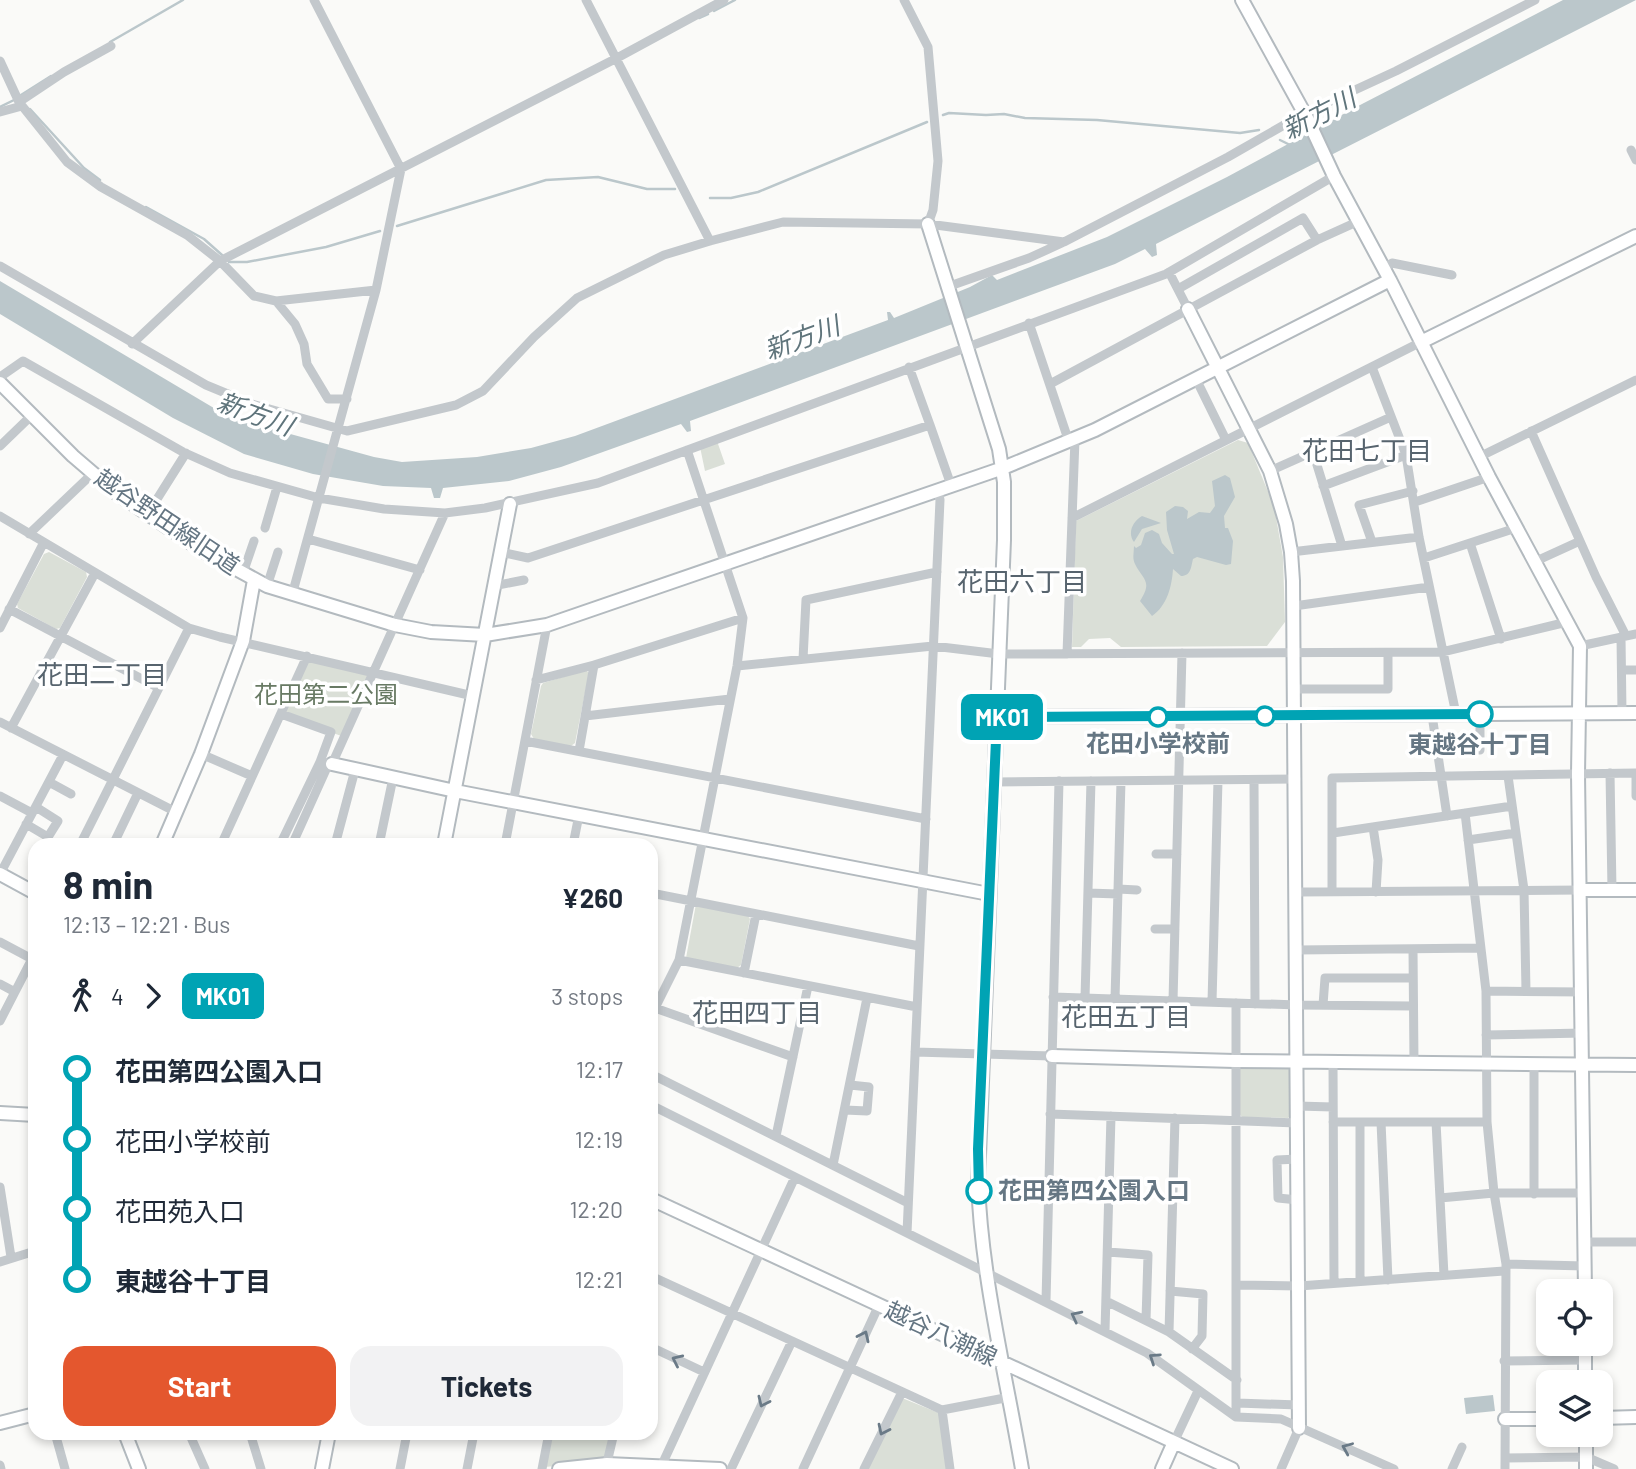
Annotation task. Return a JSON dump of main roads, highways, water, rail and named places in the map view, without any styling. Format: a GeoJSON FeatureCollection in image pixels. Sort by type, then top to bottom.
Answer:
{"type":"FeatureCollection","features":[{"type":"Feature","properties":{"kind":"waterway"},"geometry":{"type":"LineString","coordinates":[[110,42],[183,0]]}},
{"type":"Feature","properties":{"kind":"waterway"},"geometry":{"type":"LineString","coordinates":[[714,11],[735,0]]}},
{"type":"Feature","properties":{"kind":"waterway"},"geometry":{"type":"LineString","coordinates":[[699,18],[708,14]]}},
{"type":"Feature","properties":{"kind":"waterway"},"geometry":{"type":"LineString","coordinates":[[21,95],[51,76]]}},
{"type":"Feature","properties":{"kind":"waterway"},"geometry":{"type":"LineString","coordinates":[[0,107],[14,100]]}},
{"type":"Feature","properties":{"kind":"waterway"},"geometry":{"type":"LineString","coordinates":[[30,109],[84,168],[100,180]]}},
{"type":"Feature","properties":{"kind":"waterway"},"geometry":{"type":"LineString","coordinates":[[943,115],[1004,114],[1025,118],[1097,120],[1240,133],[1259,130]]}},
{"type":"Feature","properties":{"kind":"waterway"},"geometry":{"type":"LineString","coordinates":[[710,198],[731,198],[758,192],[927,122]]}},
{"type":"Feature","properties":{"kind":"waterway","name":"新方川"},"geometry":{"type":"LineString","coordinates":[[1280,140],[1290,145]]}},
{"type":"Feature","properties":{"kind":"waterway"},"geometry":{"type":"LineString","coordinates":[[397,226],[546,180],[598,177],[647,189],[675,189]]}},
{"type":"Feature","properties":{"kind":"waterway"},"geometry":{"type":"LineString","coordinates":[[146,207],[204,239],[222,255]]}},
{"type":"Feature","properties":{"kind":"waterway"},"geometry":{"type":"LineString","coordinates":[[229,262],[247,262],[326,247],[380,231]]}},
{"type":"Feature","properties":{"kind":"place","name":"東越谷十丁目"},"geometry":{"type":"Point","coordinates":[1480,714]}},
{"type":"Feature","properties":{"kind":"place","name":"花田小学校前"},"geometry":{"type":"Point","coordinates":[1158,717]}},
{"type":"Feature","properties":{"kind":"place","name":"花田第四公園入口"},"geometry":{"type":"Point","coordinates":[979,1191]}},
{"type":"Feature","properties":{"kind":"district","name":"花田七丁目"},"geometry":{"type":"Point","coordinates":[1367,451]}},
{"type":"Feature","properties":{"kind":"district","name":"花田六丁目"},"geometry":{"type":"Point","coordinates":[1022,582]}},
{"type":"Feature","properties":{"kind":"district","name":"花田二丁目"},"geometry":{"type":"Point","coordinates":[102,675]}},
{"type":"Feature","properties":{"kind":"district","name":"花田四丁目"},"geometry":{"type":"Point","coordinates":[757,1013]}},
{"type":"Feature","properties":{"kind":"district","name":"花田五丁目"},"geometry":{"type":"Point","coordinates":[1126,1017]}},
{"type":"Feature","properties":{"kind":"park label","name":"花田第二公園"},"geometry":{"type":"Point","coordinates":[326,695]}}]}
